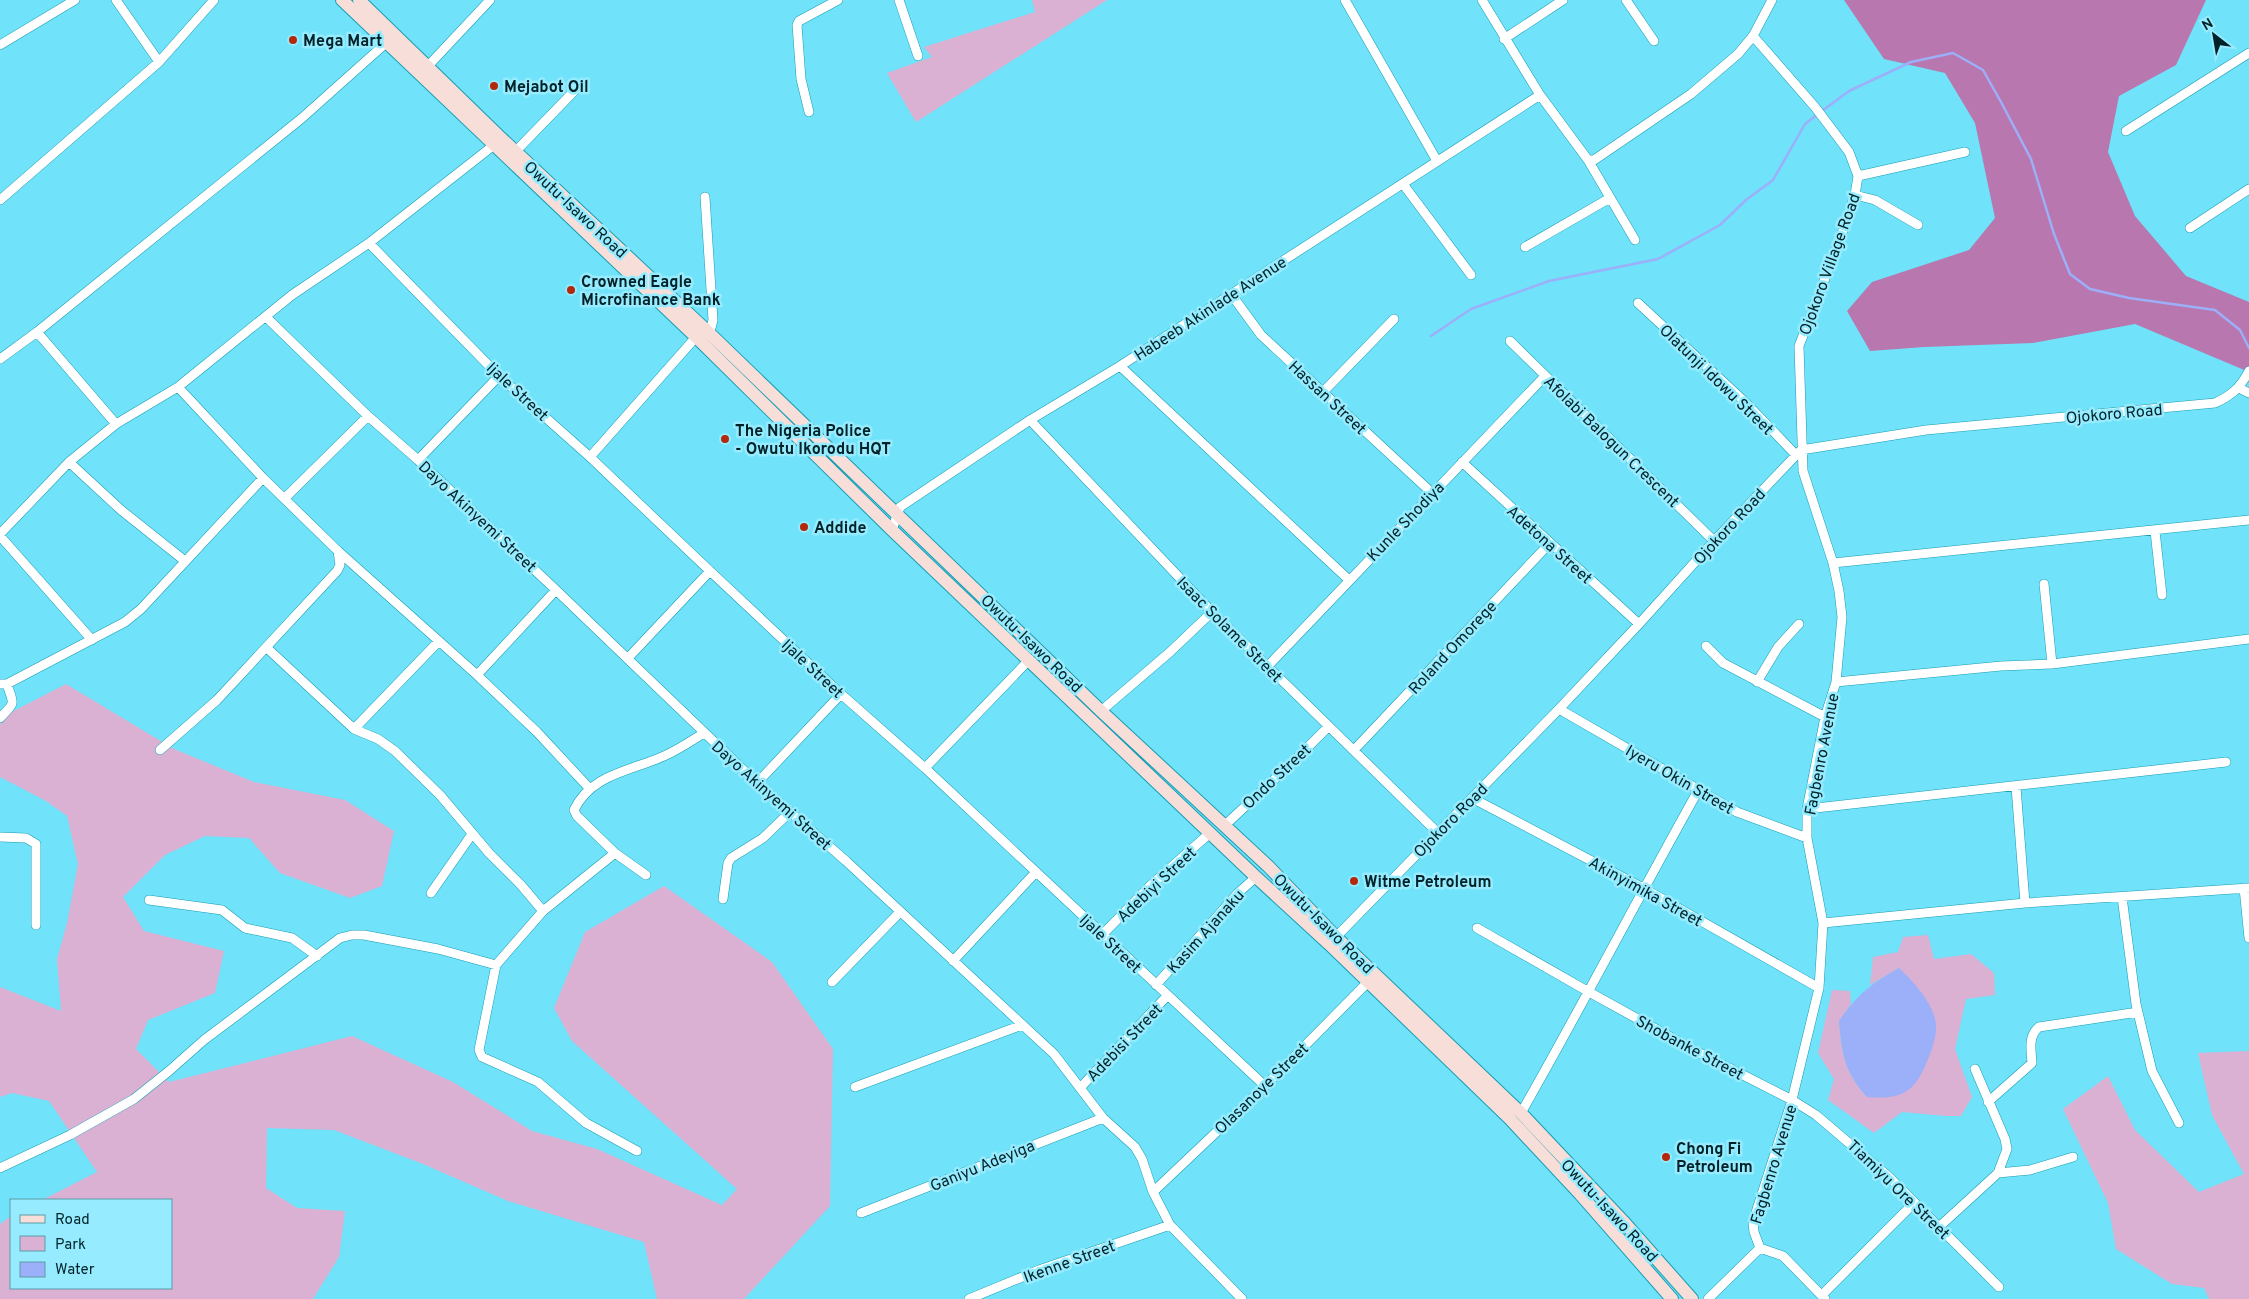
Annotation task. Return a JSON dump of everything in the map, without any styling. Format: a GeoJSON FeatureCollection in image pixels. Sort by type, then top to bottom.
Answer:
{"type":"FeatureCollection","features":[{"type":"Feature","properties":{"kind":"street"},"geometry":{"type":"LineString","coordinates":[[0,45],[75,0]]}},
{"type":"Feature","properties":{"kind":"street"},"geometry":{"type":"LineString","coordinates":[[116,0],[159,62]]}},
{"type":"Feature","properties":{"kind":"street"},"geometry":{"type":"LineString","coordinates":[[0,200],[159,62],[214,0]]}},
{"type":"Feature","properties":{"kind":"street","name":"Owutu-Isawo Road"},"geometry":{"type":"LineString","coordinates":[[342,0],[494,145],[897,514],[1101,711],[1268,866],[1336,937],[1521,1113],[1623,1221],[1692,1299]]}},
{"type":"Feature","properties":{"kind":"street","name":"Owutu-Isawo Road"},"geometry":{"type":"LineString","coordinates":[[359,0],[701,334],[892,530],[1510,1119],[1580,1194],[1670,1299]]}},
{"type":"Feature","properties":{"kind":"street"},"geometry":{"type":"LineString","coordinates":[[428,66],[490,0]]}},
{"type":"Feature","properties":{"kind":"street"},"geometry":{"type":"LineString","coordinates":[[809,112],[801,79],[797,25],[799,21],[838,0]]}},
{"type":"Feature","properties":{"kind":"street"},"geometry":{"type":"LineString","coordinates":[[899,0],[918,56]]}},
{"type":"Feature","properties":{"kind":"street"},"geometry":{"type":"LineString","coordinates":[[1345,0],[1437,161]]}},
{"type":"Feature","properties":{"kind":"street"},"geometry":{"type":"LineString","coordinates":[[1482,0],[1504,39],[1540,95],[1588,160],[1635,240]]}},
{"type":"Feature","properties":{"kind":"street"},"geometry":{"type":"LineString","coordinates":[[1504,39],[1563,0]]}},
{"type":"Feature","properties":{"kind":"street"},"geometry":{"type":"LineString","coordinates":[[1626,0],[1654,41]]}},
{"type":"Feature","properties":{"kind":"street"},"geometry":{"type":"LineString","coordinates":[[1588,160],[1594,160],[1691,94],[1738,54],[1753,36],[1772,0]]}},
{"type":"Feature","properties":{"kind":"street","name":"Ojokoro Village Road"},"geometry":{"type":"LineString","coordinates":[[1753,36],[1814,107],[1849,152],[1858,176],[1855,195],[1839,242],[1799,346],[1798,453]]}},
{"type":"Feature","properties":{"kind":"street"},"geometry":{"type":"LineString","coordinates":[[0,359],[37,332],[302,118],[386,43]]}},
{"type":"Feature","properties":{"kind":"street"},"geometry":{"type":"LineString","coordinates":[[2126,131],[2249,53]]}},
{"type":"Feature","properties":{"kind":"street"},"geometry":{"type":"LineString","coordinates":[[515,152],[581,84]]}},
{"type":"Feature","properties":{"kind":"street","name":"Habeeb Akinlade Avenue"},"geometry":{"type":"LineString","coordinates":[[892,530],[900,507],[1030,420],[1120,366],[1540,95]]}},
{"type":"Feature","properties":{"kind":"street"},"geometry":{"type":"LineString","coordinates":[[92,640],[0,535],[69,462],[116,424],[178,387],[306,284],[369,243],[494,145]]}},
{"type":"Feature","properties":{"kind":"street"},"geometry":{"type":"LineString","coordinates":[[1858,176],[1965,152]]}},
{"type":"Feature","properties":{"kind":"street"},"geometry":{"type":"LineString","coordinates":[[1403,184],[1471,275]]}},
{"type":"Feature","properties":{"kind":"street"},"geometry":{"type":"LineString","coordinates":[[2190,228],[2249,189]]}},
{"type":"Feature","properties":{"kind":"street"},"geometry":{"type":"LineString","coordinates":[[1855,195],[1875,200],[1918,225]]}},
{"type":"Feature","properties":{"kind":"street"},"geometry":{"type":"LineString","coordinates":[[590,457],[701,334],[711,328],[713,320],[705,197]]}},
{"type":"Feature","properties":{"kind":"street"},"geometry":{"type":"LineString","coordinates":[[1525,246],[1610,198]]}},
{"type":"Feature","properties":{"kind":"street","name":"Ijale Street"},"geometry":{"type":"LineString","coordinates":[[369,243],[499,376],[590,457],[841,694],[925,768],[1265,1086]]}},
{"type":"Feature","properties":{"kind":"street","name":"Hassan Street"},"geometry":{"type":"LineString","coordinates":[[1230,294],[1262,335],[1432,493]]}},
{"type":"Feature","properties":{"kind":"street","name":"Olatunji Idowu Street"},"geometry":{"type":"LineString","coordinates":[[1638,303],[1798,453]]}},
{"type":"Feature","properties":{"kind":"street","name":"Dayo Akinyemi Street"},"geometry":{"type":"LineString","coordinates":[[266,317],[368,416],[418,460],[628,658],[704,733],[1061,1062],[1103,1118],[1135,1147],[1142,1159],[1153,1192],[1170,1225],[1242,1299]]}},
{"type":"Feature","properties":{"kind":"street"},"geometry":{"type":"LineString","coordinates":[[1323,392],[1394,319]]}},
{"type":"Feature","properties":{"kind":"street"},"geometry":{"type":"LineString","coordinates":[[37,332],[116,424]]}},
{"type":"Feature","properties":{"kind":"street","name":"Afolabi Balogun Crescent"},"geometry":{"type":"LineString","coordinates":[[1510,342],[1714,541]]}},
{"type":"Feature","properties":{"kind":"street"},"geometry":{"type":"LineString","coordinates":[[1120,366],[1349,580]]}},
{"type":"Feature","properties":{"kind":"street","name":"Ojokoro Road"},"geometry":{"type":"LineString","coordinates":[[1336,937],[1559,709],[1798,453],[1926,430],[2215,403],[2231,396],[2240,388],[2249,371]]}},
{"type":"Feature","properties":{"kind":"street"},"geometry":{"type":"LineString","coordinates":[[418,460],[499,376]]}},
{"type":"Feature","properties":{"kind":"street","name":"Kunle Shodiya"},"geometry":{"type":"LineString","coordinates":[[1266,667],[1545,376]]}},
{"type":"Feature","properties":{"kind":"street"},"geometry":{"type":"LineString","coordinates":[[178,387],[263,478],[338,551],[477,675],[537,732],[590,789]]}},
{"type":"Feature","properties":{"kind":"street"},"geometry":{"type":"LineString","coordinates":[[2240,388],[2249,393]]}},
{"type":"Feature","properties":{"kind":"street"},"geometry":{"type":"LineString","coordinates":[[285,498],[368,416]]}},
{"type":"Feature","properties":{"kind":"street","name":"Isaac Solame Street"},"geometry":{"type":"LineString","coordinates":[[1030,420],[1266,667],[1437,832]]}},
{"type":"Feature","properties":{"kind":"street","name":"Fagbenro Avenue"},"geometry":{"type":"LineString","coordinates":[[1708,1299],[1760,1248],[1752,1222],[1792,1100],[1819,988],[1823,923],[1807,838],[1807,809],[1825,717],[1836,682],[1842,618],[1839,591],[1832,564],[1805,482],[1798,453]]}},
{"type":"Feature","properties":{"kind":"street"},"geometry":{"type":"LineString","coordinates":[[69,462],[121,510],[185,561]]}},
{"type":"Feature","properties":{"kind":"street","name":"Adetona Street"},"geometry":{"type":"LineString","coordinates":[[1462,462],[1549,544],[1639,624]]}},
{"type":"Feature","properties":{"kind":"street"},"geometry":{"type":"LineString","coordinates":[[0,718],[13,704],[14,699],[4,684],[125,622],[141,609],[263,478]]}},
{"type":"Feature","properties":{"kind":"street"},"geometry":{"type":"LineString","coordinates":[[1832,564],[2249,520]]}},
{"type":"Feature","properties":{"kind":"street"},"geometry":{"type":"LineString","coordinates":[[2155,531],[2162,595]]}},
{"type":"Feature","properties":{"kind":"street","name":"Roland Omorege"},"geometry":{"type":"LineString","coordinates":[[1354,750],[1549,544]]}},
{"type":"Feature","properties":{"kind":"street"},"geometry":{"type":"LineString","coordinates":[[160,750],[217,700],[268,648],[337,571],[340,565],[338,551]]}},
{"type":"Feature","properties":{"kind":"street"},"geometry":{"type":"LineString","coordinates":[[628,658],[710,571]]}},
{"type":"Feature","properties":{"kind":"street"},"geometry":{"type":"LineString","coordinates":[[2044,584],[2052,664]]}},
{"type":"Feature","properties":{"kind":"street"},"geometry":{"type":"LineString","coordinates":[[477,675],[556,590]]}},
{"type":"Feature","properties":{"kind":"street"},"geometry":{"type":"LineString","coordinates":[[1101,711],[1170,652],[1212,612]]}},
{"type":"Feature","properties":{"kind":"street"},"geometry":{"type":"LineString","coordinates":[[1758,682],[1778,648],[1799,624]]}},
{"type":"Feature","properties":{"kind":"street"},"geometry":{"type":"LineString","coordinates":[[1836,682],[2001,666],[2052,664],[2249,639]]}},
{"type":"Feature","properties":{"kind":"street"},"geometry":{"type":"LineString","coordinates":[[354,729],[438,642]]}},
{"type":"Feature","properties":{"kind":"street"},"geometry":{"type":"LineString","coordinates":[[1706,646],[1723,664],[1825,717]]}},
{"type":"Feature","properties":{"kind":"street"},"geometry":{"type":"LineString","coordinates":[[268,648],[354,729],[378,739],[395,751],[440,795],[472,834],[543,911]]}},
{"type":"Feature","properties":{"kind":"street"},"geometry":{"type":"LineString","coordinates":[[925,768],[1028,661]]}},
{"type":"Feature","properties":{"kind":"street"},"geometry":{"type":"LineString","coordinates":[[758,783],[841,694]]}},
{"type":"Feature","properties":{"kind":"street","name":"Iyeru Okin Street"},"geometry":{"type":"LineString","coordinates":[[1559,709],[1750,818],[1807,838]]}},
{"type":"Feature","properties":{"kind":"street","name":"Ondo Street"},"geometry":{"type":"LineString","coordinates":[[1224,826],[1328,727]]}},
{"type":"Feature","properties":{"kind":"street"},"geometry":{"type":"LineString","coordinates":[[646,875],[615,853],[577,816],[574,810],[590,789],[611,775],[666,756],[704,733]]}},
{"type":"Feature","properties":{"kind":"street"},"geometry":{"type":"LineString","coordinates":[[1807,809],[2226,762]]}},
{"type":"Feature","properties":{"kind":"street"},"geometry":{"type":"LineString","coordinates":[[2016,787],[2025,903]]}},
{"type":"Feature","properties":{"kind":"street"},"geometry":{"type":"LineString","coordinates":[[1521,1113],[1590,992],[1643,888],[1700,789]]}},
{"type":"Feature","properties":{"kind":"street","name":"Akinyimika Street"},"geometry":{"type":"LineString","coordinates":[[1472,798],[1643,888],[1819,988]]}},
{"type":"Feature","properties":{"kind":"street"},"geometry":{"type":"LineString","coordinates":[[723,899],[728,863],[731,858],[763,838],[790,812]]}},
{"type":"Feature","properties":{"kind":"street","name":"Adebiyi Street"},"geometry":{"type":"LineString","coordinates":[[1102,935],[1151,885],[1210,833]]}},
{"type":"Feature","properties":{"kind":"street"},"geometry":{"type":"LineString","coordinates":[[432,893],[472,834]]}},
{"type":"Feature","properties":{"kind":"street"},"geometry":{"type":"LineString","coordinates":[[0,837],[26,838],[36,844],[36,925]]}},
{"type":"Feature","properties":{"kind":"street"},"geometry":{"type":"LineString","coordinates":[[615,853],[543,911],[496,965],[479,1050],[482,1058],[538,1082],[586,1122],[637,1151]]}},
{"type":"Feature","properties":{"kind":"street"},"geometry":{"type":"LineString","coordinates":[[953,961],[1036,872]]}},
{"type":"Feature","properties":{"kind":"street","name":"Kasim Ajanaku"},"geometry":{"type":"LineString","coordinates":[[1156,985],[1238,893],[1256,877]]}},
{"type":"Feature","properties":{"kind":"street"},"geometry":{"type":"LineString","coordinates":[[1823,923],[2025,903],[2246,888],[2249,938]]}},
{"type":"Feature","properties":{"kind":"street"},"geometry":{"type":"LineString","coordinates":[[2122,897],[2138,1012],[2152,1071],[2179,1122]]}},
{"type":"Feature","properties":{"kind":"street"},"geometry":{"type":"LineString","coordinates":[[149,900],[214,907],[230,914],[245,928],[292,938],[317,956]]}},
{"type":"Feature","properties":{"kind":"street"},"geometry":{"type":"LineString","coordinates":[[832,982],[900,912]]}},
{"type":"Feature","properties":{"kind":"street","name":"Shobanke Street"},"geometry":{"type":"LineString","coordinates":[[1477,928],[1702,1054],[1792,1100]]}},
{"type":"Feature","properties":{"kind":"street"},"geometry":{"type":"LineString","coordinates":[[0,1168],[70,1135],[134,1099],[204,1040],[340,938],[364,935],[438,949],[496,965]]}},
{"type":"Feature","properties":{"kind":"street","name":"Olasanoye Street"},"geometry":{"type":"LineString","coordinates":[[1153,1192],[1265,1086],[1368,982]]}},
{"type":"Feature","properties":{"kind":"street","name":"Adebisi Street"},"geometry":{"type":"LineString","coordinates":[[1080,1088],[1167,996]]}},
{"type":"Feature","properties":{"kind":"street"},"geometry":{"type":"LineString","coordinates":[[1988,1102],[2032,1062],[2032,1032],[2039,1027],[2138,1012]]}},
{"type":"Feature","properties":{"kind":"street"},"geometry":{"type":"LineString","coordinates":[[855,1087],[1022,1025]]}},
{"type":"Feature","properties":{"kind":"street"},"geometry":{"type":"LineString","coordinates":[[1939,1227],[1998,1173],[2007,1149],[2005,1139],[1975,1069]]}},
{"type":"Feature","properties":{"kind":"street","name":"Tiamiyu Ore Street"},"geometry":{"type":"LineString","coordinates":[[1792,1100],[1839,1132],[1889,1177],[1999,1287]]}},
{"type":"Feature","properties":{"kind":"street","name":"Ganiyu Adeyiga"},"geometry":{"type":"LineString","coordinates":[[861,1213],[1103,1118]]}},
{"type":"Feature","properties":{"kind":"street"},"geometry":{"type":"LineString","coordinates":[[1998,1173],[2030,1170],[2073,1157]]}},
{"type":"Feature","properties":{"kind":"street"},"geometry":{"type":"LineString","coordinates":[[1760,1248],[1782,1256],[1824,1297],[1914,1203]]}},
{"type":"Feature","properties":{"kind":"street","name":"Ikenne Street"},"geometry":{"type":"LineString","coordinates":[[969,1299],[1039,1270],[1170,1225]]}},
{"type":"Feature","properties":{"kind":"green space"},"geometry":{"type":"Polygon","coordinates":[[[1032,0],[1107,0],[916,122],[887,73],[932,57],[924,47],[1035,12],[1032,0]]]}},
{"type":"Feature","properties":{"kind":"green space"},"geometry":{"type":"Polygon","coordinates":[[[66,684],[174,749],[254,782],[345,800],[394,831],[382,886],[350,898],[280,873],[249,838],[205,836],[165,855],[123,897],[144,931],[224,951],[215,993],[148,1020],[136,1049],[169,1082],[352,1036],[453,1082],[532,1131],[597,1149],[722,1205],[737,1189],[572,1041],[554,1008],[585,932],[664,886],[772,962],[833,1049],[830,1206],[744,1299],[657,1299],[644,1242],[508,1201],[423,1164],[334,1130],[267,1128],[266,1188],[297,1208],[345,1211],[339,1257],[313,1299],[0,1299],[0,1224],[10,1217],[10,1289],[172,1289],[172,1199],[44,1199],[97,1172],[49,1101],[12,1093],[0,1097],[0,987],[61,1011],[57,959],[67,923],[78,864],[67,816],[46,801],[0,777],[0,725],[4,716],[66,684]]]}},
{"type":"Feature","properties":{"kind":"green space"},"geometry":{"type":"Polygon","coordinates":[[[1928,935],[1934,959],[1971,954],[1994,973],[1995,995],[1966,999],[1955,1049],[1972,1097],[1961,1116],[1902,1112],[1874,1133],[1828,1100],[1834,1079],[1818,1053],[1832,990],[1850,991],[1851,1004],[1839,1021],[1841,1044],[1845,1062],[1853,1079],[1867,1097],[1899,968],[1870,985],[1873,957],[1898,952],[1903,937],[1928,935]]]}},
{"type":"Feature","properties":{"kind":"green space"},"geometry":{"type":"Polygon","coordinates":[[[2249,1051],[2249,1299],[2209,1299],[2204,1288],[2172,1284],[2116,1249],[2108,1203],[2063,1109],[2108,1076],[2135,1130],[2199,1192],[2244,1174],[2212,1115],[2198,1053],[2249,1051]]]}},
{"type":"Feature","properties":{"kind":"shaded area"},"geometry":{"type":"Polygon","coordinates":[[[1844,0],[2206,0],[2176,65],[2119,96],[2108,152],[2135,216],[2186,276],[2249,302],[2249,372],[2135,324],[2033,343],[1870,351],[1847,311],[1872,282],[1969,250],[1995,218],[1975,123],[1945,73],[1884,59],[1844,0]]]}},
{"type":"Feature","properties":{"kind":"water"},"geometry":{"type":"Polygon","coordinates":[[[1899,968],[1917,986],[1932,1009],[1936,1025],[1934,1042],[1918,1079],[1906,1092],[1890,1097],[1867,1097],[1853,1079],[1846,1062],[1841,1043],[1839,1021],[1866,990],[1899,968]]]}},
{"type":"Feature","properties":{"kind":"waterway"},"geometry":{"type":"LineString","coordinates":[[1822,111],[1849,91],[1911,62],[1953,53],[1983,70],[2001,102],[2031,159],[2054,234],[2070,274],[2090,289],[2129,298],[2215,310],[2240,330],[2249,348]]}},
{"type":"Feature","properties":{"kind":"waterway"},"geometry":{"type":"LineString","coordinates":[[1431,336],[1471,309],[1549,281],[1658,259],[1720,225],[1746,200],[1773,180],[1805,124],[1818,114]]}},
{"type":"Feature","properties":{"kind":"place","name":"Mega Mart"},"geometry":{"type":"Point","coordinates":[293,40]}},
{"type":"Feature","properties":{"kind":"place","name":"Mejabot Oil"},"geometry":{"type":"Point","coordinates":[494,86]}},
{"type":"Feature","properties":{"kind":"place","name":"Crowned Eagle Microfinance Bank"},"geometry":{"type":"Point","coordinates":[571,290]}},
{"type":"Feature","properties":{"kind":"place","name":"The Nigeria Police - Owutu Ikorodu HQT"},"geometry":{"type":"Point","coordinates":[725,439]}},
{"type":"Feature","properties":{"kind":"place","name":"Addide"},"geometry":{"type":"Point","coordinates":[804,527]}},
{"type":"Feature","properties":{"kind":"place","name":"Witme Petroleum"},"geometry":{"type":"Point","coordinates":[1354,881]}},
{"type":"Feature","properties":{"kind":"place","name":"Chong Fi Petroleum"},"geometry":{"type":"Point","coordinates":[1666,1157]}}]}
